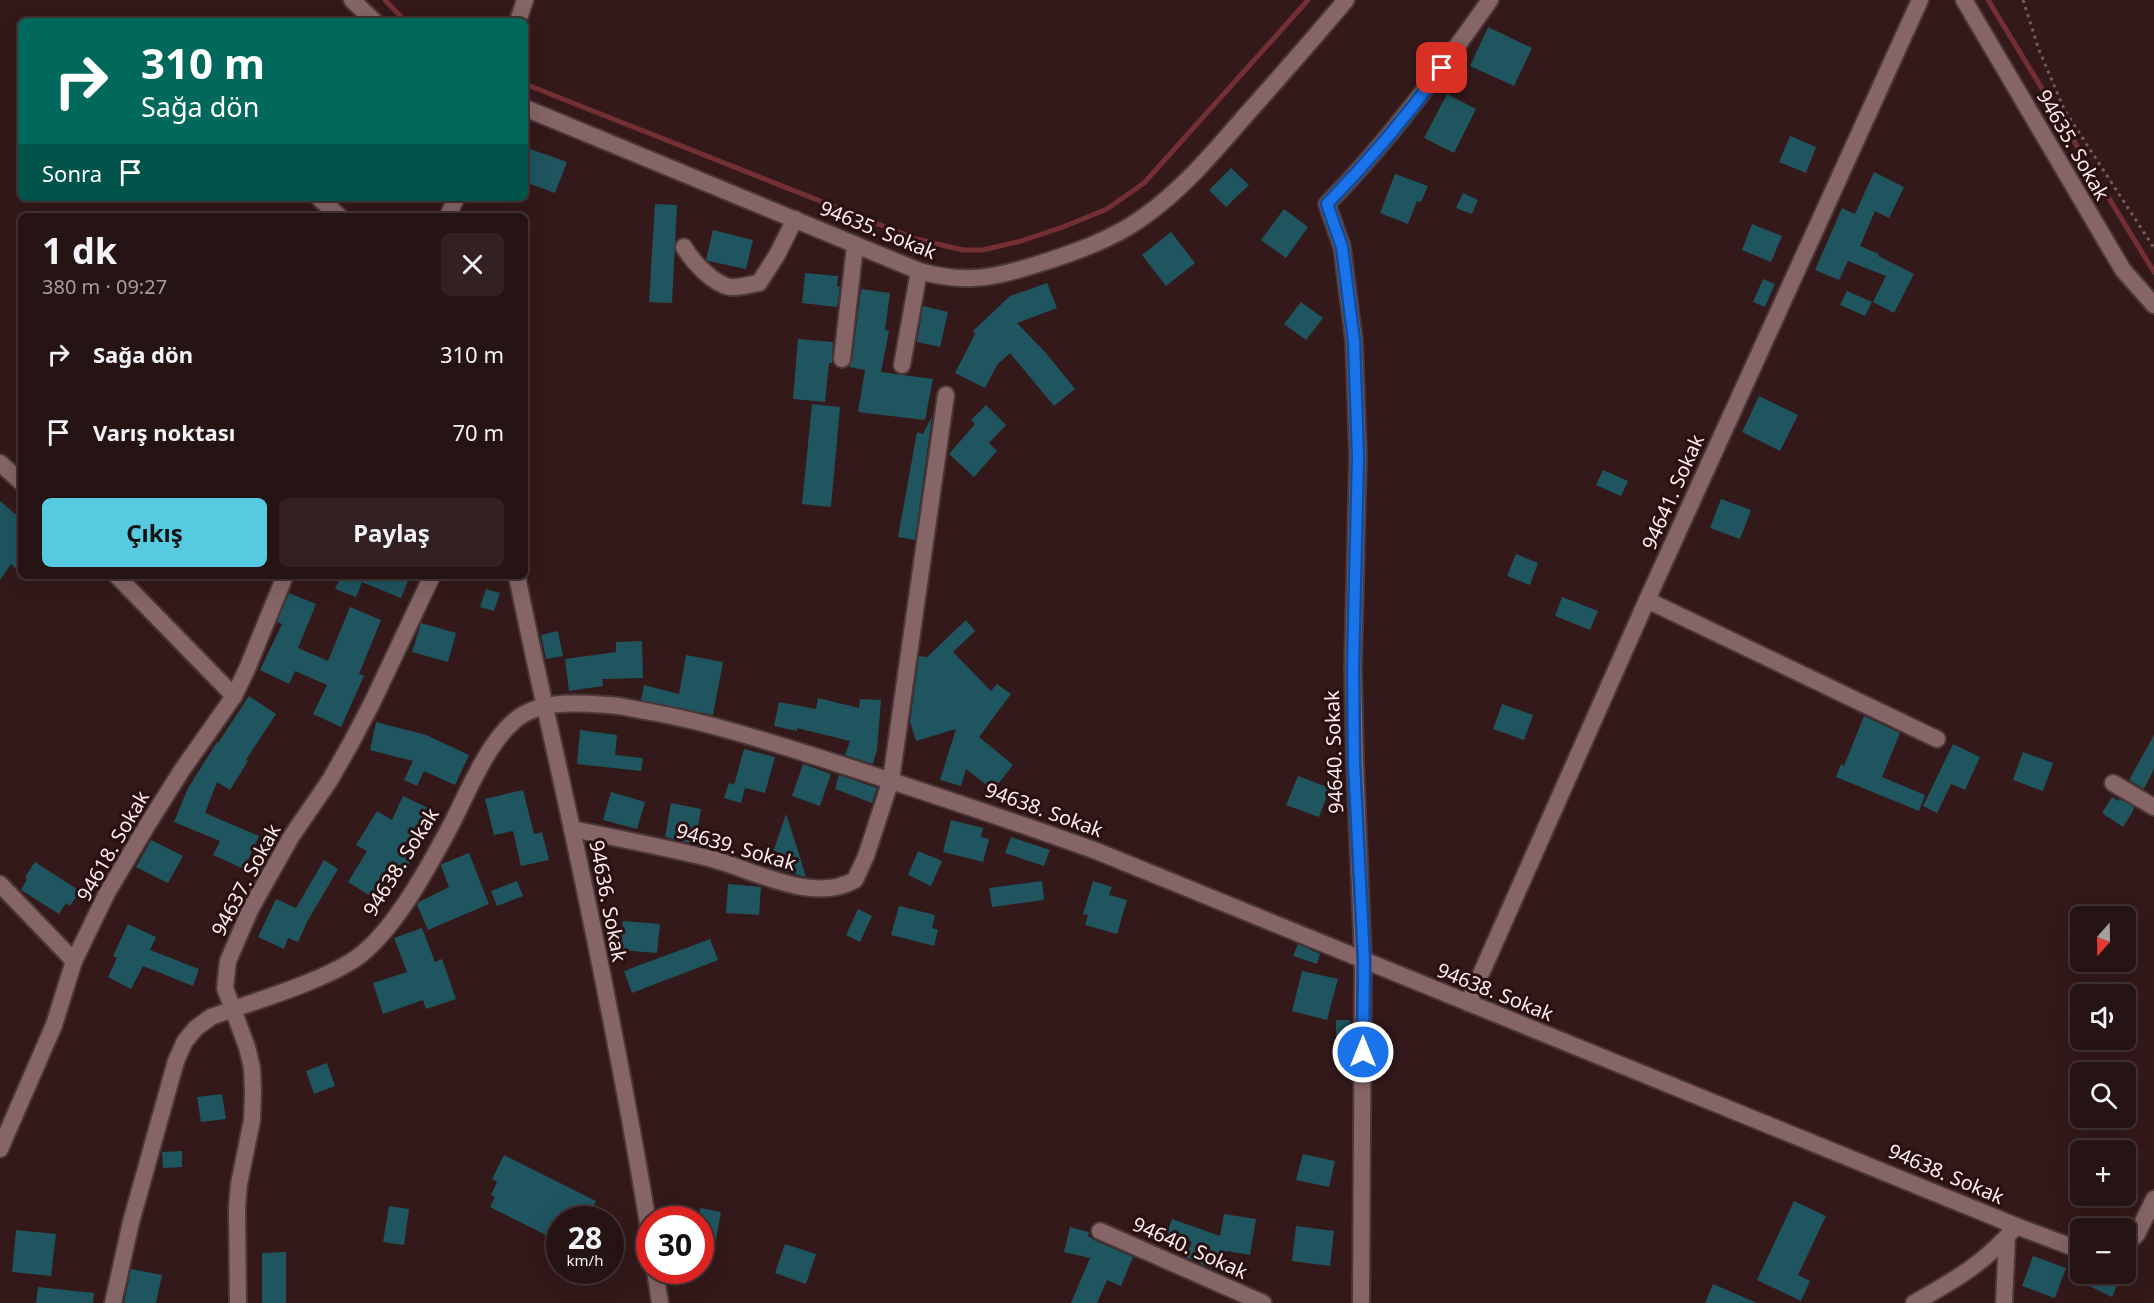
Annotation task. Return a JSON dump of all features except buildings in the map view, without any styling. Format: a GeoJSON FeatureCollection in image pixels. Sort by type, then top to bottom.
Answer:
{"type":"FeatureCollection","features":[{"type":"Feature","properties":{"kind":"street"},"geometry":{"type":"LineString","coordinates":[[352,0],[371,18]]}},
{"type":"Feature","properties":{"kind":"street"},"geometry":{"type":"LineString","coordinates":[[519,18],[525,0]]}},
{"type":"Feature","properties":{"kind":"street","name":"94635. Sokak"},"geometry":{"type":"LineString","coordinates":[[528,109],[919,271],[953,279],[1001,276],[1066,255],[1108,237],[1140,220],[1167,199],[1201,166],[1346,0]]}},
{"type":"Feature","properties":{"kind":"street","name":"94640. Sokak"},"geometry":{"type":"LineString","coordinates":[[1361,1303],[1364,961],[1354,762],[1353,668],[1358,456],[1354,341],[1342,247],[1327,204],[1354,177],[1388,136],[1490,0]]}},
{"type":"Feature","properties":{"kind":"street","name":"94641. Sokak"},"geometry":{"type":"LineString","coordinates":[[1468,1004],[1647,600],[1920,0]]}},
{"type":"Feature","properties":{"kind":"street","name":"94635. Sokak"},"geometry":{"type":"LineString","coordinates":[[1964,0],[2123,270],[2154,305]]}},
{"type":"Feature","properties":{"kind":"street"},"geometry":{"type":"LineString","coordinates":[[322,201],[336,213]]}},
{"type":"Feature","properties":{"kind":"street"},"geometry":{"type":"LineString","coordinates":[[684,247],[691,259],[707,274],[730,287],[759,283],[777,255],[795,219]]}},
{"type":"Feature","properties":{"kind":"street"},"geometry":{"type":"LineString","coordinates":[[842,359],[855,246]]}},
{"type":"Feature","properties":{"kind":"street"},"geometry":{"type":"LineString","coordinates":[[902,365],[919,271]]}},
{"type":"Feature","properties":{"kind":"street"},"geometry":{"type":"LineString","coordinates":[[891,780],[946,395]]}},
{"type":"Feature","properties":{"kind":"street"},"geometry":{"type":"LineString","coordinates":[[0,463],[18,479]]}},
{"type":"Feature","properties":{"kind":"street"},"geometry":{"type":"LineString","coordinates":[[120,579],[234,696]]}},
{"type":"Feature","properties":{"kind":"street","name":"94618. Sokak"},"geometry":{"type":"LineString","coordinates":[[0,1149],[54,1025],[74,961],[107,893],[182,770],[234,696],[284,579]]}},
{"type":"Feature","properties":{"kind":"street","name":"94637. Sokak"},"geometry":{"type":"LineString","coordinates":[[238,1303],[237,1208],[239,1184],[252,1120],[253,1092],[248,1047],[225,988],[228,961],[251,908],[291,837],[330,780],[351,743],[431,579]]}},
{"type":"Feature","properties":{"kind":"street","name":"94636. Sokak"},"geometry":{"type":"LineString","coordinates":[[518,579],[572,829],[631,1122],[645,1206]]}},
{"type":"Feature","properties":{"kind":"street"},"geometry":{"type":"LineString","coordinates":[[1647,600],[1937,739]]}},
{"type":"Feature","properties":{"kind":"street","name":"94638. Sokak"},"geometry":{"type":"LineString","coordinates":[[113,1303],[131,1222],[176,1061],[185,1041],[196,1028],[211,1017],[329,973],[353,960],[368,948],[386,928],[415,887],[503,732],[514,720],[544,706],[581,704],[612,705],[676,717],[775,744],[968,805],[1094,850],[1468,1004],[1827,1148],[2012,1232],[2070,1247]]}},
{"type":"Feature","properties":{"kind":"street","name":"94639. Sokak"},"geometry":{"type":"LineString","coordinates":[[572,829],[710,858],[784,884],[816,888],[837,886],[848,884],[860,874],[891,780]]}},
{"type":"Feature","properties":{"kind":"street"},"geometry":{"type":"LineString","coordinates":[[2113,783],[2154,807]]}},
{"type":"Feature","properties":{"kind":"street"},"geometry":{"type":"LineString","coordinates":[[0,884],[74,961]]}},
{"type":"Feature","properties":{"kind":"street"},"geometry":{"type":"LineString","coordinates":[[2136,1234],[2154,1199]]}},
{"type":"Feature","properties":{"kind":"street","name":"94640. Sokak"},"geometry":{"type":"LineString","coordinates":[[1100,1231],[1263,1303]]}},
{"type":"Feature","properties":{"kind":"street"},"geometry":{"type":"LineString","coordinates":[[1914,1303],[1972,1269],[1989,1256],[2012,1232]]}},
{"type":"Feature","properties":{"kind":"street"},"geometry":{"type":"LineString","coordinates":[[2004,1303],[2012,1232]]}},
{"type":"Feature","properties":{"kind":"street"},"geometry":{"type":"LineString","coordinates":[[657,1284],[660,1303]]}},
{"type":"Feature","properties":{"kind":"path"},"geometry":{"type":"LineString","coordinates":[[2023,0],[2039,50],[2065,111],[2154,248]]}},
{"type":"Feature","properties":{"kind":"waterway"},"geometry":{"type":"LineString","coordinates":[[385,0],[402,18]]}},
{"type":"Feature","properties":{"kind":"waterway"},"geometry":{"type":"LineString","coordinates":[[528,85],[916,239],[963,250],[983,250],[1021,241],[1107,209],[1144,183],[1308,0]]}},
{"type":"Feature","properties":{"kind":"waterway"},"geometry":{"type":"LineString","coordinates":[[1988,0],[2154,272]]}},
{"type":"Feature","properties":{"kind":"route"},"geometry":{"type":"LineString","coordinates":[[1363,1052],[1364,961],[1354,762],[1353,668],[1358,456],[1354,341],[1342,247],[1327,204],[1354,177],[1442,68]]}}]}
